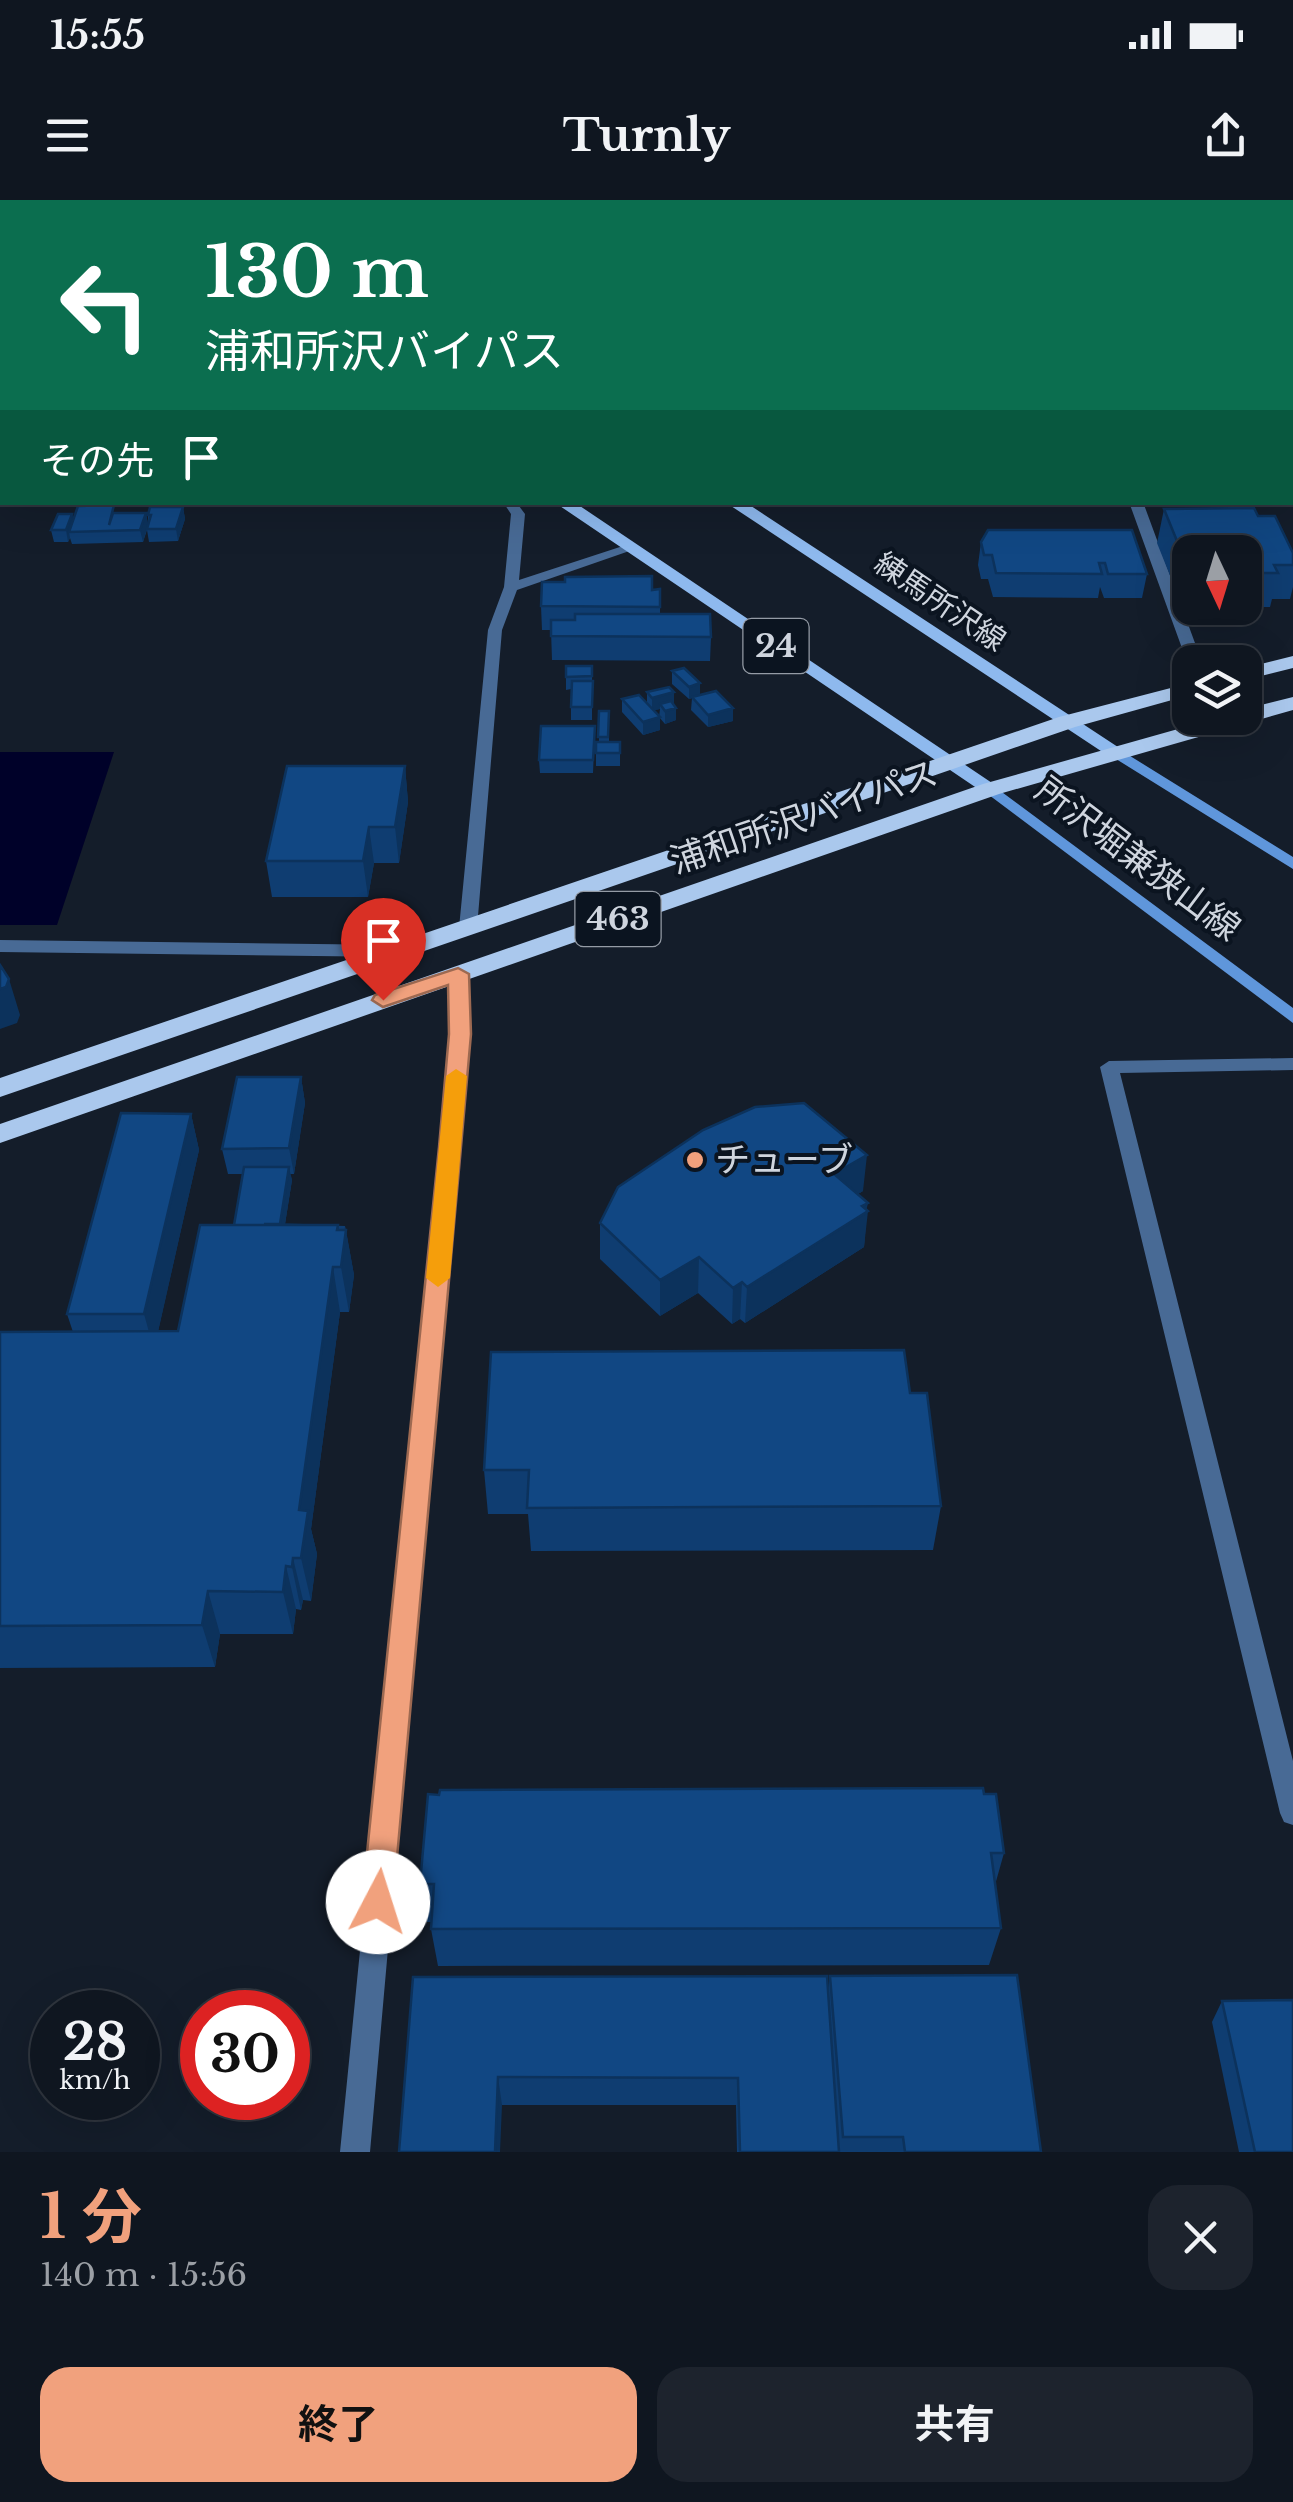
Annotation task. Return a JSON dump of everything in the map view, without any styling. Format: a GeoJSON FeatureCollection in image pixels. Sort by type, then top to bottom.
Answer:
{"type":"FeatureCollection","features":[{"type":"Feature","properties":{"kind":"highway"},"geometry":{"type":"LineString","coordinates":[[1262,670],[1293,662]]}},
{"type":"Feature","properties":{"kind":"highway","name":"浦和所沢バイパス"},"geometry":{"type":"LineString","coordinates":[[0,1088],[948,762],[1067,722],[1172,694]]}},
{"type":"Feature","properties":{"kind":"highway","name":"浦和所沢バイパス"},"geometry":{"type":"LineString","coordinates":[[1262,712],[1293,703]]}},
{"type":"Feature","properties":{"kind":"highway","name":"浦和所沢バイパス"},"geometry":{"type":"LineString","coordinates":[[0,1134],[991,789],[1176,735]]}},
{"type":"Feature","properties":{"kind":"main road","name":"24"},"geometry":{"type":"LineString","coordinates":[[566,505],[991,789]]}},
{"type":"Feature","properties":{"kind":"main road","name":"練馬所沢線"},"geometry":{"type":"LineString","coordinates":[[738,505],[1114,752]]}},
{"type":"Feature","properties":{"kind":"main road","name":"所沢堀兼狭山線"},"geometry":{"type":"LineString","coordinates":[[1114,752],[1293,864]]}},
{"type":"Feature","properties":{"kind":"main road","name":"所沢堀兼狭山線"},"geometry":{"type":"LineString","coordinates":[[991,789],[1293,1017]]}},
{"type":"Feature","properties":{"kind":"street"},"geometry":{"type":"LineString","coordinates":[[468,928],[495,630],[511,587],[518,514],[511,505]]}},
{"type":"Feature","properties":{"kind":"street"},"geometry":{"type":"LineString","coordinates":[[1137,505],[1189,645]]}},
{"type":"Feature","properties":{"kind":"street"},"geometry":{"type":"LineString","coordinates":[[511,587],[631,548]]}},
{"type":"Feature","properties":{"kind":"street"},"geometry":{"type":"LineString","coordinates":[[0,946],[397,952]]}},
{"type":"Feature","properties":{"kind":"street"},"geometry":{"type":"LineString","coordinates":[[355,2152],[460,1034],[458,974]]}},
{"type":"Feature","properties":{"kind":"street"},"geometry":{"type":"LineString","coordinates":[[1293,1064],[1109,1067],[1293,1813]]}},
{"type":"Feature","properties":{"kind":"water"},"geometry":{"type":"Polygon","coordinates":[[[0,752],[114,752],[57,925],[0,925],[0,752]]]}},
{"type":"Feature","properties":{"kind":"building"},"geometry":{"type":"Polygon","coordinates":[[[114,505],[109,525],[113,513],[146,513],[140,530],[69,532],[78,506],[114,505]]]}},
{"type":"Feature","properties":{"kind":"building"},"geometry":{"type":"Polygon","coordinates":[[[150,507],[183,507],[176,529],[147,529],[150,507]]]}},
{"type":"Feature","properties":{"kind":"building"},"geometry":{"type":"Polygon","coordinates":[[[1254,508],[1258,516],[1275,516],[1293,553],[1293,565],[1274,565],[1278,573],[1262,573],[1262,535],[1175,535],[1164,509],[1254,508]]]}},
{"type":"Feature","properties":{"kind":"building"},"geometry":{"type":"Polygon","coordinates":[[[58,514],[72,514],[66,530],[51,530],[58,514]]]}},
{"type":"Feature","properties":{"kind":"building"},"geometry":{"type":"Polygon","coordinates":[[[988,530],[1132,530],[1147,574],[1108,574],[1105,563],[1099,563],[1102,574],[996,573],[992,555],[984,555],[981,542],[988,530]]]}},
{"type":"Feature","properties":{"kind":"building"},"geometry":{"type":"Polygon","coordinates":[[[652,576],[652,590],[660,589],[660,607],[541,606],[542,582],[565,582],[565,577],[652,576]]]}},
{"type":"Feature","properties":{"kind":"building"},"geometry":{"type":"Polygon","coordinates":[[[575,614],[710,614],[711,637],[551,636],[551,620],[575,620],[575,614]]]}},
{"type":"Feature","properties":{"kind":"building"},"geometry":{"type":"Polygon","coordinates":[[[566,666],[592,666],[592,676],[566,677],[566,666]]]}},
{"type":"Feature","properties":{"kind":"building"},"geometry":{"type":"Polygon","coordinates":[[[684,668],[700,683],[689,687],[672,671],[684,668]]]}},
{"type":"Feature","properties":{"kind":"building"},"geometry":{"type":"Polygon","coordinates":[[[572,681],[593,681],[592,707],[571,707],[572,681]]]}},
{"type":"Feature","properties":{"kind":"building"},"geometry":{"type":"Polygon","coordinates":[[[669,687],[674,692],[652,698],[647,692],[669,687]]]}},
{"type":"Feature","properties":{"kind":"building"},"geometry":{"type":"Polygon","coordinates":[[[716,691],[733,708],[708,715],[692,697],[716,691]]]}},
{"type":"Feature","properties":{"kind":"building"},"geometry":{"type":"Polygon","coordinates":[[[639,695],[660,717],[643,722],[622,699],[639,695]]]}},
{"type":"Feature","properties":{"kind":"building"},"geometry":{"type":"Polygon","coordinates":[[[671,701],[676,708],[665,711],[660,704],[671,701]]]}},
{"type":"Feature","properties":{"kind":"building"},"geometry":{"type":"Polygon","coordinates":[[[599,711],[609,711],[608,737],[598,737],[599,711]]]}},
{"type":"Feature","properties":{"kind":"building"},"geometry":{"type":"Polygon","coordinates":[[[541,726],[595,726],[593,760],[539,760],[541,726]]]}},
{"type":"Feature","properties":{"kind":"building"},"geometry":{"type":"Polygon","coordinates":[[[596,742],[620,742],[620,753],[596,753],[596,742]]]}},
{"type":"Feature","properties":{"kind":"building"},"geometry":{"type":"Polygon","coordinates":[[[287,766],[405,766],[395,827],[369,827],[363,861],[266,861],[287,766]]]}},
{"type":"Feature","properties":{"kind":"building"},"geometry":{"type":"Polygon","coordinates":[[[0,965],[9,979],[6,987],[0,989],[0,965]]]}},
{"type":"Feature","properties":{"kind":"building"},"geometry":{"type":"Polygon","coordinates":[[[237,1077],[301,1077],[289,1148],[222,1149],[237,1077]]]}},
{"type":"Feature","properties":{"kind":"building"},"geometry":{"type":"Polygon","coordinates":[[[804,1103],[867,1155],[834,1174],[868,1203],[862,1206],[868,1211],[747,1287],[742,1282],[733,1288],[699,1257],[660,1280],[600,1223],[618,1187],[703,1130],[755,1107],[804,1103]]]}},
{"type":"Feature","properties":{"kind":"building"},"geometry":{"type":"Polygon","coordinates":[[[121,1113],[191,1114],[144,1314],[67,1314],[121,1113]]]}},
{"type":"Feature","properties":{"kind":"building"},"geometry":{"type":"Polygon","coordinates":[[[244,1167],[289,1167],[280,1224],[264,1224],[304,1225],[234,1225],[244,1167]]]}},
{"type":"Feature","properties":{"kind":"building"},"geometry":{"type":"Polygon","coordinates":[[[200,1225],[338,1225],[337,1230],[346,1230],[341,1267],[333,1267],[299,1510],[308,1511],[301,1558],[293,1558],[292,1567],[286,1566],[283,1592],[208,1591],[202,1625],[0,1626],[0,1332],[178,1331],[200,1225]]]}},
{"type":"Feature","properties":{"kind":"building"},"geometry":{"type":"Polygon","coordinates":[[[904,1350],[910,1393],[927,1393],[941,1506],[527,1508],[529,1470],[484,1470],[491,1352],[904,1350]]]}},
{"type":"Feature","properties":{"kind":"building"},"geometry":{"type":"Polygon","coordinates":[[[983,1788],[984,1794],[996,1794],[1004,1853],[991,1853],[1001,1928],[431,1929],[434,1884],[420,1884],[428,1794],[439,1795],[440,1790],[983,1788]]]}},
{"type":"Feature","properties":{"kind":"building"},"geometry":{"type":"Polygon","coordinates":[[[1017,1975],[1041,2152],[905,2152],[903,2137],[843,2137],[830,1976],[1017,1975]]]}},
{"type":"Feature","properties":{"kind":"building"},"geometry":{"type":"Polygon","coordinates":[[[827,1976],[839,2152],[740,2152],[738,2078],[498,2077],[495,2152],[399,2152],[413,1977],[827,1976]]]}},
{"type":"Feature","properties":{"kind":"building"},"geometry":{"type":"Polygon","coordinates":[[[1293,2000],[1293,2152],[1255,2152],[1222,2001],[1293,2000]]]}},
{"type":"Feature","properties":{"kind":"slow traffic"},"geometry":{"type":"LineString","coordinates":[[438,1278],[456,1076]]}},
{"type":"Feature","properties":{"kind":"place","name":"チューブ"},"geometry":{"type":"Point","coordinates":[695,1160]}},
{"type":"Feature","properties":{"kind":"route"},"geometry":{"type":"LineString","coordinates":[[378,1902],[444,1222],[460,1034],[458,974],[383,1000]]}}]}
